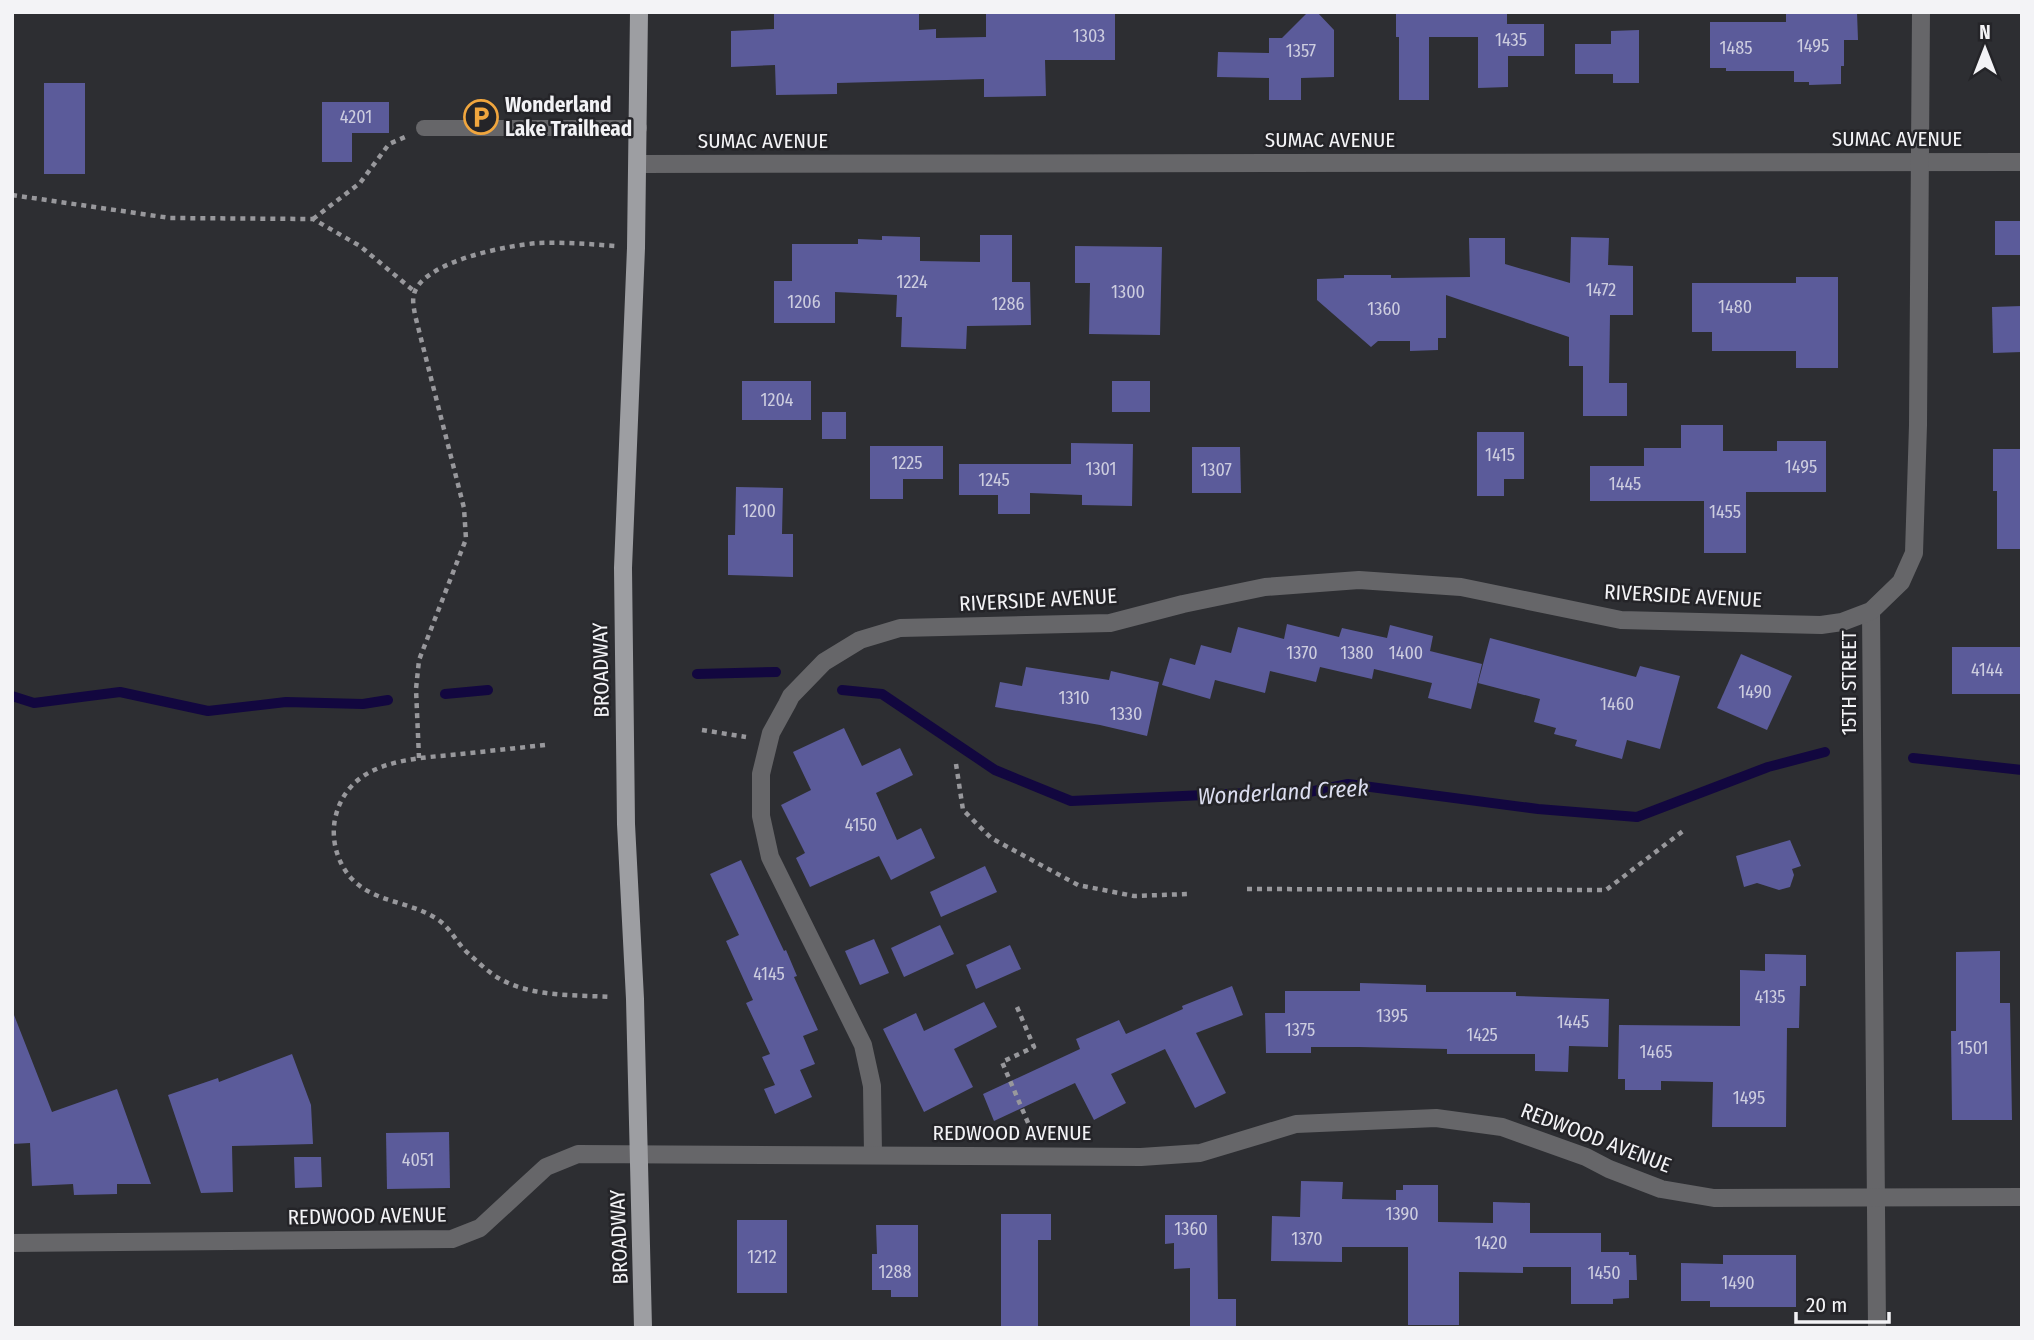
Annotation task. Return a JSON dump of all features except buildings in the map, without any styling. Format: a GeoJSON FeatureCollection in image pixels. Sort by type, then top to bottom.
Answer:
{"type":"FeatureCollection","features":[{"type":"Feature","properties":{"kind":"main road","name":"BROADWAY"},"geometry":{"type":"LineString","coordinates":[[639,12],[636,248],[623,568],[626,824],[635,999],[643,1328]]}},
{"type":"Feature","properties":{"kind":"street","name":"15TH STREET"},"geometry":{"type":"LineString","coordinates":[[1877,1328],[1871,611],[1901,582],[1914,553],[1917,515],[1921,12]]}},
{"type":"Feature","properties":{"kind":"street","name":"SUMAC AVENUE"},"geometry":{"type":"LineString","coordinates":[[638,164],[2022,162]]}},
{"type":"Feature","properties":{"kind":"street","name":"RIVERSIDE AVENUE"},"geometry":{"type":"LineString","coordinates":[[873,1154],[872,1086],[863,1045],[770,857],[761,816],[761,774],[771,733],[791,696],[824,662],[860,640],[900,628],[1110,623],[1265,587],[1359,580],[1461,587],[1621,620],[1821,625],[1842,622],[1871,611]]}},
{"type":"Feature","properties":{"kind":"street","name":"REDWOOD AVENUE"},"geometry":{"type":"LineString","coordinates":[[12,1243],[452,1239],[480,1228],[547,1167],[578,1154],[1141,1157],[1200,1153],[1296,1124],[1436,1118],[1502,1127],[1587,1157],[1609,1170],[1661,1189],[1714,1198],[2022,1197]]}},
{"type":"Feature","properties":{"kind":"lane"},"geometry":{"type":"LineString","coordinates":[[424,128],[639,128]]}},
{"type":"Feature","properties":{"kind":"path"},"geometry":{"type":"LineString","coordinates":[[313,219],[360,183],[389,144],[424,128]]}},
{"type":"Feature","properties":{"kind":"path"},"geometry":{"type":"LineString","coordinates":[[12,195],[170,218],[313,219],[360,246],[414,291]]}},
{"type":"Feature","properties":{"kind":"path"},"geometry":{"type":"LineString","coordinates":[[419,758],[416,689],[419,660],[466,539],[464,508],[415,315],[414,291],[425,278],[455,261],[506,248],[563,242],[636,248]]}},
{"type":"Feature","properties":{"kind":"path"},"geometry":{"type":"LineString","coordinates":[[702,730],[769,743]]}},
{"type":"Feature","properties":{"kind":"path"},"geometry":{"type":"LineString","coordinates":[[545,746],[419,758],[387,764],[371,771],[354,783],[338,804],[333,829],[337,854],[352,878],[373,894],[435,917],[450,929],[466,951],[501,980],[528,990],[635,999]]}},
{"type":"Feature","properties":{"kind":"path"},"geometry":{"type":"LineString","coordinates":[[956,764],[963,810],[991,838],[1078,885],[1133,896],[1188,894]]}},
{"type":"Feature","properties":{"kind":"path"},"geometry":{"type":"LineString","coordinates":[[1247,889],[1606,890],[1682,831]]}},
{"type":"Feature","properties":{"kind":"path"},"geometry":{"type":"LineString","coordinates":[[1017,1007],[1034,1047],[1002,1062],[1041,1156]]}},
{"type":"Feature","properties":{"kind":"waterway","name":"Wonderland Creek"},"geometry":{"type":"LineString","coordinates":[[697,674],[776,672]]}},
{"type":"Feature","properties":{"kind":"waterway","name":"Wonderland Creek"},"geometry":{"type":"LineString","coordinates":[[445,694],[488,690]]}},
{"type":"Feature","properties":{"kind":"waterway","name":"Wonderland Creek"},"geometry":{"type":"LineString","coordinates":[[842,690],[882,694],[995,770],[1071,801],[1294,791],[1304,793],[1348,784],[1538,809],[1637,817],[1768,767],[1825,752]]}},
{"type":"Feature","properties":{"kind":"waterway","name":"Wonderland Creek"},"geometry":{"type":"LineString","coordinates":[[12,696],[34,703],[120,692],[208,711],[286,702],[363,704],[388,700]]}},
{"type":"Feature","properties":{"kind":"waterway","name":"Wonderland Creek"},"geometry":{"type":"LineString","coordinates":[[1913,758],[2022,770]]}},
{"type":"Feature","properties":{"kind":"place","name":"Wonderland Lake Trailhead"},"geometry":{"type":"Point","coordinates":[481,117]}}]}
